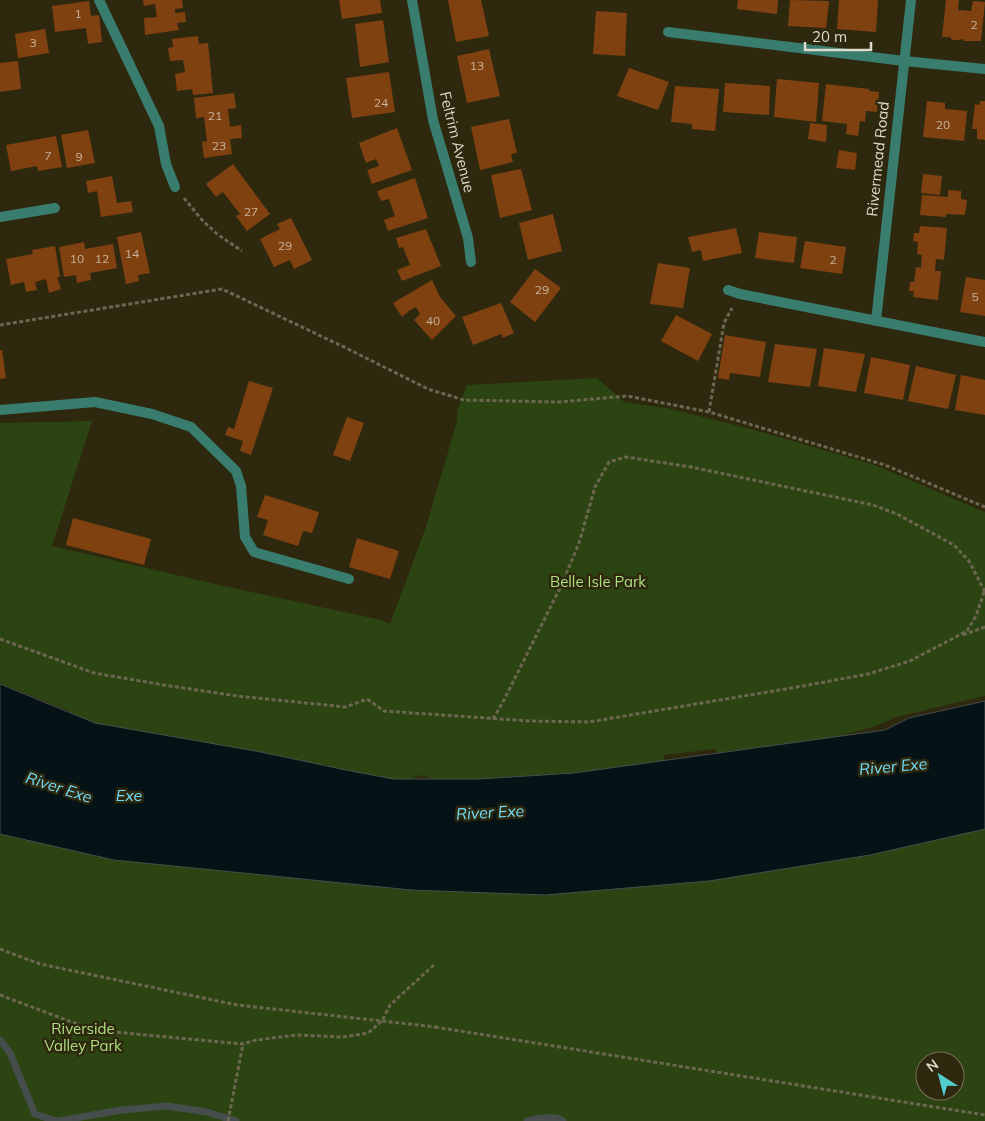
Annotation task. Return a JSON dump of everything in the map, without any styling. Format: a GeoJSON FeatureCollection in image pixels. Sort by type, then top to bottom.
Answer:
{"type":"FeatureCollection","features":[{"type":"Feature","properties":{"kind":"street"},"geometry":{"type":"LineString","coordinates":[[99,0],[159,126],[166,164],[175,187]]}},
{"type":"Feature","properties":{"kind":"street","name":"Feltrim Avenue"},"geometry":{"type":"LineString","coordinates":[[412,0],[433,120],[468,238],[471,262]]}},
{"type":"Feature","properties":{"kind":"street","name":"Rivermead Road"},"geometry":{"type":"LineString","coordinates":[[876,321],[911,0]]}},
{"type":"Feature","properties":{"kind":"street"},"geometry":{"type":"LineString","coordinates":[[668,32],[904,61],[985,68]]}},
{"type":"Feature","properties":{"kind":"street"},"geometry":{"type":"LineString","coordinates":[[0,217],[55,208]]}},
{"type":"Feature","properties":{"kind":"street"},"geometry":{"type":"LineString","coordinates":[[728,290],[740,294],[985,342]]}},
{"type":"Feature","properties":{"kind":"street"},"geometry":{"type":"LineString","coordinates":[[0,410],[95,402],[152,414],[191,427],[236,471],[241,486],[245,537],[254,552],[348,579]]}},
{"type":"Feature","properties":{"kind":"path"},"geometry":{"type":"LineString","coordinates":[[175,187],[202,220],[217,234],[242,251]]}},
{"type":"Feature","properties":{"kind":"path"},"geometry":{"type":"LineString","coordinates":[[0,325],[222,289],[428,389],[464,400],[559,402],[627,396],[709,412],[884,465],[985,507]]}},
{"type":"Feature","properties":{"kind":"path"},"geometry":{"type":"LineString","coordinates":[[709,412],[724,323]]}},
{"type":"Feature","properties":{"kind":"path"},"geometry":{"type":"LineString","coordinates":[[0,639],[94,673],[237,696],[346,707],[367,700],[384,711],[493,719],[530,721],[589,722],[868,674],[910,662],[967,630],[976,616],[984,592],[969,560],[954,544],[897,514],[873,505],[691,467],[626,457],[609,462],[595,487],[579,542],[561,586],[493,719]]}},
{"type":"Feature","properties":{"kind":"path"},"geometry":{"type":"LineString","coordinates":[[955,638],[985,627]]}},
{"type":"Feature","properties":{"kind":"path"},"geometry":{"type":"LineString","coordinates":[[0,949],[40,964],[237,1005],[436,1027],[985,1115]]}},
{"type":"Feature","properties":{"kind":"path"},"geometry":{"type":"LineString","coordinates":[[0,995],[93,1030],[243,1044],[256,1040],[298,1035],[343,1037],[368,1033],[382,1021],[390,1005],[435,964]]}},
{"type":"Feature","properties":{"kind":"path"},"geometry":{"type":"LineString","coordinates":[[228,1121],[243,1044]]}},
{"type":"Feature","properties":{"kind":"green space","name":"Belle Isle Park"},"geometry":{"type":"Polygon","coordinates":[[[597,378],[624,402],[667,408],[755,430],[875,465],[985,512],[985,696],[896,717],[876,726],[843,735],[816,763],[723,768],[715,749],[663,755],[668,772],[464,790],[421,775],[388,788],[345,789],[326,764],[312,771],[83,741],[69,711],[0,683],[0,423],[92,421],[52,546],[381,620],[390,624],[426,527],[457,421],[457,411],[467,385],[597,378]]]}},
{"type":"Feature","properties":{"kind":"green space","name":"Riverside Valley Park"},"geometry":{"type":"Polygon","coordinates":[[[985,807],[985,1121],[0,1121],[0,828],[985,807]]]}},
{"type":"Feature","properties":{"kind":"water","name":"Exe"},"geometry":{"type":"Polygon","coordinates":[[[0,684],[95,723],[261,752],[393,779],[480,779],[574,773],[885,730],[909,718],[985,701],[985,829],[870,855],[709,881],[545,895],[411,890],[114,860],[0,834],[0,684]]]}},
{"type":"Feature","properties":{"kind":"building"},"geometry":{"type":"Polygon","coordinates":[[[143,0],[182,0],[183,8],[175,9],[175,13],[185,12],[186,22],[177,23],[179,30],[145,35],[144,18],[157,17],[155,4],[144,6],[143,0]]]}},
{"type":"Feature","properties":{"kind":"building"},"geometry":{"type":"Polygon","coordinates":[[[339,0],[380,0],[382,13],[342,19],[339,0]]]}},
{"type":"Feature","properties":{"kind":"building"},"geometry":{"type":"Polygon","coordinates":[[[448,0],[481,0],[489,36],[456,42],[448,0]]]}},
{"type":"Feature","properties":{"kind":"building"},"geometry":{"type":"Polygon","coordinates":[[[738,0],[778,0],[777,14],[737,9],[738,0]]]}},
{"type":"Feature","properties":{"kind":"building"},"geometry":{"type":"Polygon","coordinates":[[[790,0],[829,1],[826,28],[788,26],[790,0]]]}},
{"type":"Feature","properties":{"kind":"building"},"geometry":{"type":"Polygon","coordinates":[[[839,0],[878,0],[876,32],[837,29],[839,0]]]}},
{"type":"Feature","properties":{"kind":"building"},"geometry":{"type":"Polygon","coordinates":[[[946,0],[959,0],[958,10],[971,11],[973,1],[985,2],[981,41],[952,40],[950,37],[942,37],[946,0]]]}},
{"type":"Feature","properties":{"kind":"building"},"geometry":{"type":"Polygon","coordinates":[[[89,1],[91,16],[99,15],[102,42],[88,44],[86,28],[55,32],[52,6],[89,1]]]}},
{"type":"Feature","properties":{"kind":"building"},"geometry":{"type":"Polygon","coordinates":[[[596,11],[627,13],[625,56],[593,54],[596,11]]]}},
{"type":"Feature","properties":{"kind":"building"},"geometry":{"type":"Polygon","coordinates":[[[383,20],[389,62],[360,67],[355,24],[383,20]]]}},
{"type":"Feature","properties":{"kind":"building"},"geometry":{"type":"Polygon","coordinates":[[[45,29],[49,53],[18,58],[15,34],[45,29]]]}},
{"type":"Feature","properties":{"kind":"building"},"geometry":{"type":"Polygon","coordinates":[[[198,36],[199,44],[208,43],[213,93],[193,95],[192,89],[177,91],[175,74],[185,72],[183,60],[170,61],[168,48],[173,47],[172,39],[198,36]]]}},
{"type":"Feature","properties":{"kind":"building"},"geometry":{"type":"Polygon","coordinates":[[[489,49],[500,96],[467,103],[457,56],[489,49]]]}},
{"type":"Feature","properties":{"kind":"building"},"geometry":{"type":"Polygon","coordinates":[[[18,61],[21,89],[0,92],[0,63],[18,61]]]}},
{"type":"Feature","properties":{"kind":"building"},"geometry":{"type":"Polygon","coordinates":[[[629,68],[669,82],[658,110],[617,96],[629,68]]]}},
{"type":"Feature","properties":{"kind":"building"},"geometry":{"type":"Polygon","coordinates":[[[389,72],[395,112],[352,118],[346,78],[389,72]]]}},
{"type":"Feature","properties":{"kind":"building"},"geometry":{"type":"Polygon","coordinates":[[[777,79],[819,83],[816,122],[774,117],[777,79]]]}},
{"type":"Feature","properties":{"kind":"building"},"geometry":{"type":"Polygon","coordinates":[[[725,83],[770,86],[769,115],[723,112],[725,83]]]}},
{"type":"Feature","properties":{"kind":"building"},"geometry":{"type":"Polygon","coordinates":[[[826,84],[879,92],[877,112],[866,111],[865,122],[860,121],[858,136],[846,134],[847,124],[822,121],[826,84]]]}},
{"type":"Feature","properties":{"kind":"building"},"geometry":{"type":"Polygon","coordinates":[[[675,86],[719,89],[715,131],[692,129],[692,124],[671,122],[675,86]]]}},
{"type":"Feature","properties":{"kind":"building"},"geometry":{"type":"Polygon","coordinates":[[[234,93],[236,108],[228,109],[230,127],[241,125],[242,138],[230,139],[232,154],[204,158],[202,142],[207,141],[204,117],[196,118],[194,98],[234,93]]]}},
{"type":"Feature","properties":{"kind":"building"},"geometry":{"type":"Polygon","coordinates":[[[927,101],[945,103],[945,109],[967,111],[964,141],[923,137],[927,101]]]}},
{"type":"Feature","properties":{"kind":"building"},"geometry":{"type":"Polygon","coordinates":[[[980,101],[985,101],[985,140],[977,139],[977,129],[972,129],[975,104],[980,105],[980,101]]]}},
{"type":"Feature","properties":{"kind":"building"},"geometry":{"type":"Polygon","coordinates":[[[509,119],[517,153],[511,154],[513,162],[480,170],[471,127],[509,119]]]}},
{"type":"Feature","properties":{"kind":"building"},"geometry":{"type":"Polygon","coordinates":[[[810,123],[827,125],[826,142],[808,139],[810,123]]]}},
{"type":"Feature","properties":{"kind":"building"},"geometry":{"type":"Polygon","coordinates":[[[397,128],[412,170],[372,184],[367,170],[379,166],[376,159],[366,163],[359,143],[397,128]]]}},
{"type":"Feature","properties":{"kind":"building"},"geometry":{"type":"Polygon","coordinates":[[[88,130],[95,163],[67,168],[61,135],[88,130]]]}},
{"type":"Feature","properties":{"kind":"building"},"geometry":{"type":"Polygon","coordinates":[[[56,136],[62,167],[38,171],[37,166],[11,171],[6,145],[56,136]]]}},
{"type":"Feature","properties":{"kind":"building"},"geometry":{"type":"Polygon","coordinates":[[[839,150],[857,153],[855,170],[836,168],[839,150]]]}},
{"type":"Feature","properties":{"kind":"building"},"geometry":{"type":"Polygon","coordinates":[[[233,164],[270,214],[247,231],[236,216],[240,214],[223,192],[216,197],[206,184],[233,164]]]}},
{"type":"Feature","properties":{"kind":"building"},"geometry":{"type":"Polygon","coordinates":[[[521,169],[532,210],[500,218],[491,175],[521,169]]]}},
{"type":"Feature","properties":{"kind":"building"},"geometry":{"type":"Polygon","coordinates":[[[923,174],[942,176],[940,195],[921,193],[923,174]]]}},
{"type":"Feature","properties":{"kind":"building"},"geometry":{"type":"Polygon","coordinates":[[[112,176],[117,203],[131,201],[133,212],[101,217],[97,191],[88,193],[86,181],[112,176]]]}},
{"type":"Feature","properties":{"kind":"building"},"geometry":{"type":"Polygon","coordinates":[[[415,178],[428,218],[388,231],[384,220],[395,216],[389,199],[381,201],[377,191],[415,178]]]}},
{"type":"Feature","properties":{"kind":"building"},"geometry":{"type":"Polygon","coordinates":[[[948,190],[961,191],[961,199],[967,200],[965,215],[946,214],[946,217],[920,215],[922,195],[948,197],[948,190]]]}},
{"type":"Feature","properties":{"kind":"building"},"geometry":{"type":"Polygon","coordinates":[[[553,214],[562,251],[528,260],[519,223],[553,214]]]}},
{"type":"Feature","properties":{"kind":"building"},"geometry":{"type":"Polygon","coordinates":[[[291,218],[312,260],[294,269],[290,260],[274,267],[260,239],[280,229],[277,224],[291,218]]]}},
{"type":"Feature","properties":{"kind":"building"},"geometry":{"type":"Polygon","coordinates":[[[920,226],[947,228],[944,260],[936,259],[935,271],[941,271],[938,300],[913,297],[914,291],[909,291],[910,282],[914,282],[916,267],[921,268],[922,255],[917,254],[918,242],[913,241],[914,233],[919,233],[920,226]]]}},
{"type":"Feature","properties":{"kind":"building"},"geometry":{"type":"Polygon","coordinates":[[[736,228],[742,253],[703,261],[701,250],[692,252],[688,237],[736,228]]]}},
{"type":"Feature","properties":{"kind":"building"},"geometry":{"type":"Polygon","coordinates":[[[426,229],[441,266],[402,281],[397,270],[410,265],[403,247],[399,248],[396,238],[426,229]]]}},
{"type":"Feature","properties":{"kind":"building"},"geometry":{"type":"Polygon","coordinates":[[[141,232],[150,273],[138,275],[139,281],[126,284],[117,237],[141,232]]]}},
{"type":"Feature","properties":{"kind":"building"},"geometry":{"type":"Polygon","coordinates":[[[759,232],[797,237],[794,263],[755,258],[759,232]]]}},
{"type":"Feature","properties":{"kind":"building"},"geometry":{"type":"Polygon","coordinates":[[[805,241],[846,247],[842,274],[800,268],[805,241]]]}},
{"type":"Feature","properties":{"kind":"building"},"geometry":{"type":"Polygon","coordinates":[[[84,242],[85,249],[113,244],[117,268],[90,273],[91,280],[77,283],[76,275],[64,277],[59,247],[84,242]]]}},
{"type":"Feature","properties":{"kind":"building"},"geometry":{"type":"Polygon","coordinates":[[[55,246],[60,277],[57,277],[61,289],[49,293],[46,279],[35,282],[37,290],[26,292],[24,282],[11,285],[6,259],[33,254],[32,250],[55,246]]]}},
{"type":"Feature","properties":{"kind":"building"},"geometry":{"type":"Polygon","coordinates":[[[658,263],[690,268],[683,308],[650,304],[658,263]]]}},
{"type":"Feature","properties":{"kind":"building"},"geometry":{"type":"Polygon","coordinates":[[[535,269],[561,288],[535,322],[510,302],[535,269]]]}},
{"type":"Feature","properties":{"kind":"building"},"geometry":{"type":"Polygon","coordinates":[[[966,277],[985,280],[985,316],[960,312],[966,277]]]}},
{"type":"Feature","properties":{"kind":"building"},"geometry":{"type":"Polygon","coordinates":[[[432,280],[440,297],[456,316],[432,340],[414,320],[420,314],[416,307],[402,317],[393,303],[432,280]]]}},
{"type":"Feature","properties":{"kind":"building"},"geometry":{"type":"Polygon","coordinates":[[[501,303],[514,333],[503,338],[501,334],[473,345],[462,317],[501,303]]]}},
{"type":"Feature","properties":{"kind":"building"},"geometry":{"type":"Polygon","coordinates":[[[676,315],[712,334],[698,361],[661,341],[676,315]]]}},
{"type":"Feature","properties":{"kind":"building"},"geometry":{"type":"Polygon","coordinates":[[[725,335],[766,342],[760,377],[730,373],[729,380],[718,378],[725,335]]]}},
{"type":"Feature","properties":{"kind":"building"},"geometry":{"type":"Polygon","coordinates":[[[775,344],[817,349],[810,387],[768,382],[775,344]]]}},
{"type":"Feature","properties":{"kind":"building"},"geometry":{"type":"Polygon","coordinates":[[[824,348],[865,354],[856,392],[818,386],[824,348]]]}},
{"type":"Feature","properties":{"kind":"building"},"geometry":{"type":"Polygon","coordinates":[[[0,350],[2,350],[6,378],[0,379],[0,350]]]}},
{"type":"Feature","properties":{"kind":"building"},"geometry":{"type":"Polygon","coordinates":[[[871,357],[910,365],[903,400],[864,393],[871,357]]]}},
{"type":"Feature","properties":{"kind":"building"},"geometry":{"type":"Polygon","coordinates":[[[916,366],[956,375],[948,409],[908,401],[916,366]]]}},
{"type":"Feature","properties":{"kind":"building"},"geometry":{"type":"Polygon","coordinates":[[[961,375],[985,380],[985,415],[955,410],[961,375]]]}},
{"type":"Feature","properties":{"kind":"building"},"geometry":{"type":"Polygon","coordinates":[[[249,381],[273,388],[251,455],[240,451],[243,441],[225,435],[228,427],[234,429],[249,381]]]}},
{"type":"Feature","properties":{"kind":"building"},"geometry":{"type":"Polygon","coordinates":[[[347,417],[364,423],[350,461],[333,455],[347,417]]]}},
{"type":"Feature","properties":{"kind":"building"},"geometry":{"type":"Polygon","coordinates":[[[265,495],[319,512],[312,533],[303,531],[298,546],[263,535],[268,520],[257,517],[265,495]]]}},
{"type":"Feature","properties":{"kind":"building"},"geometry":{"type":"Polygon","coordinates":[[[73,518],[151,539],[144,565],[66,545],[73,518]]]}},
{"type":"Feature","properties":{"kind":"building"},"geometry":{"type":"Polygon","coordinates":[[[357,538],[399,551],[390,579],[349,567],[357,538]]]}},
{"type":"Feature","properties":{"kind":"waterway"},"geometry":{"type":"LineString","coordinates":[[0,1040],[10,1053],[35,1114],[56,1121]]}},
{"type":"Feature","properties":{"kind":"waterway"},"geometry":{"type":"LineString","coordinates":[[58,1121],[122,1110],[167,1106],[207,1112],[236,1121]]}},
{"type":"Feature","properties":{"kind":"waterway"},"geometry":{"type":"LineString","coordinates":[[527,1121],[541,1118],[560,1119],[563,1121]]}},
{"type":"Feature","properties":{"kind":"water label","name":"River Exe"},"geometry":{"type":"Point","coordinates":[893,766]}},
{"type":"Feature","properties":{"kind":"water label","name":"River Exe"},"geometry":{"type":"Point","coordinates":[59,787]}},
{"type":"Feature","properties":{"kind":"water label","name":"River Exe"},"geometry":{"type":"Point","coordinates":[490,812]}}]}
